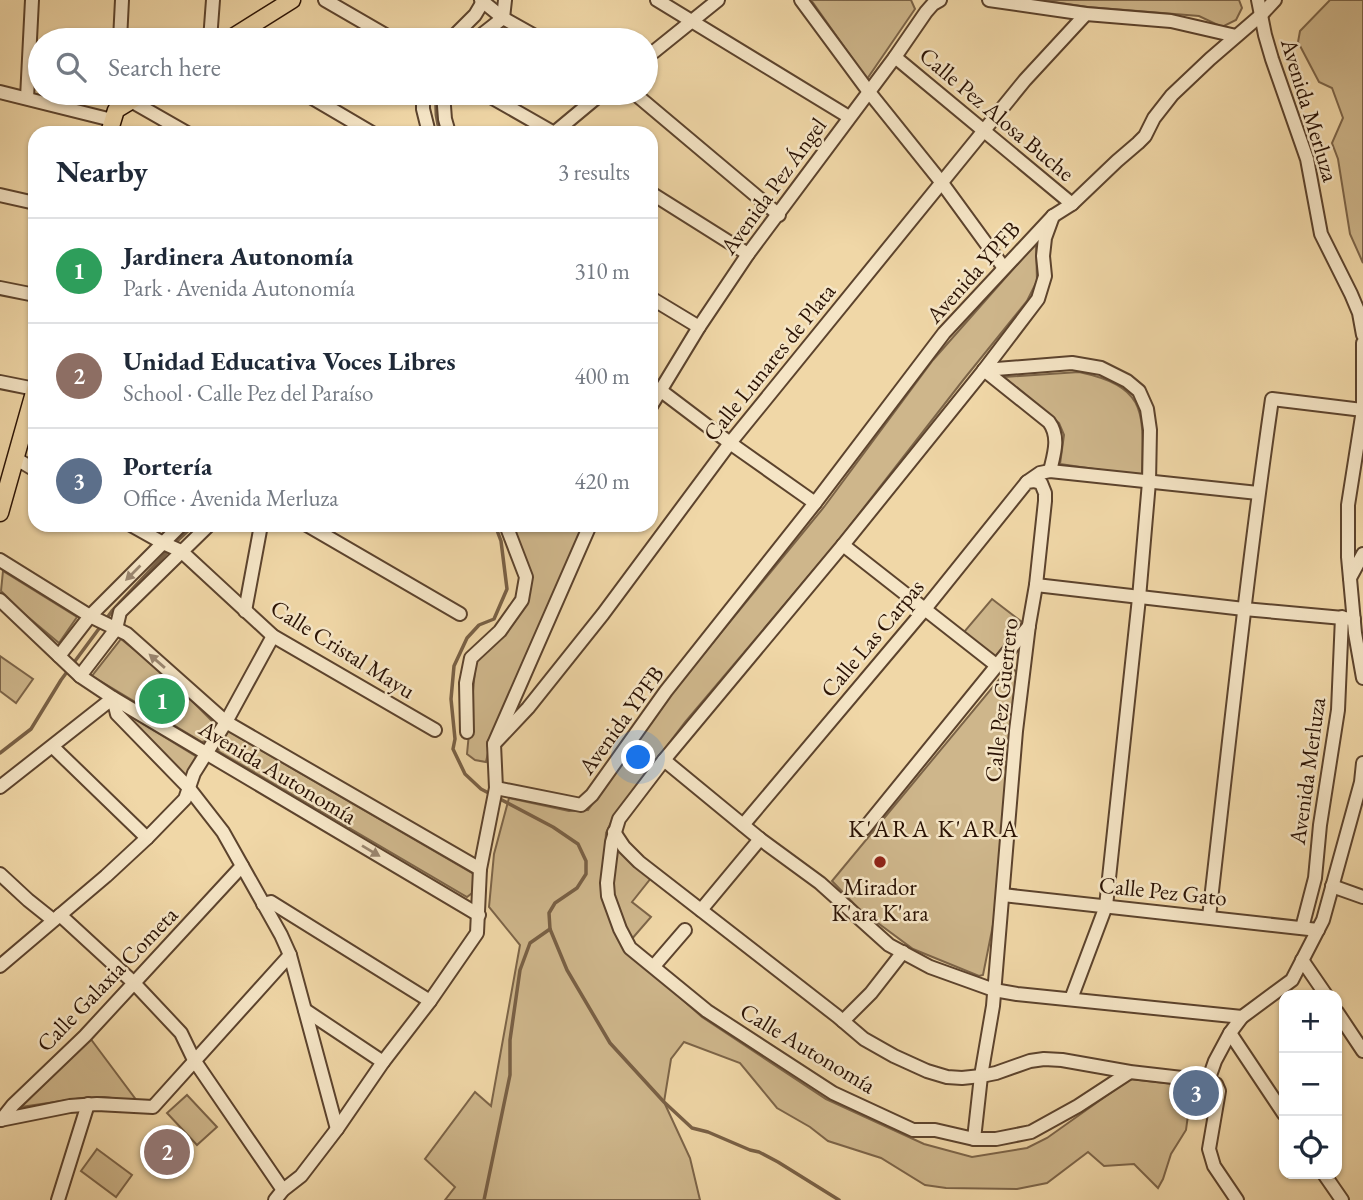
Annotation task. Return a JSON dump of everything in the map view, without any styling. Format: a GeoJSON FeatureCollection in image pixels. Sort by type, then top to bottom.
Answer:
{"type":"FeatureCollection","features":[{"type":"Feature","properties":{"kind":"main road"},"geometry":{"type":"LineString","coordinates":[[247,28],[292,0]]}},
{"type":"Feature","properties":{"kind":"main road"},"geometry":{"type":"LineString","coordinates":[[112,121],[124,105]]}},
{"type":"Feature","properties":{"kind":"main road"},"geometry":{"type":"LineString","coordinates":[[0,513],[5,475],[15,458],[28,413]]}},
{"type":"Feature","properties":{"kind":"street"},"geometry":{"type":"LineString","coordinates":[[31,28],[32,0]]}},
{"type":"Feature","properties":{"kind":"street"},"geometry":{"type":"LineString","coordinates":[[121,28],[122,0]]}},
{"type":"Feature","properties":{"kind":"street"},"geometry":{"type":"LineString","coordinates":[[211,28],[213,0]]}},
{"type":"Feature","properties":{"kind":"street"},"geometry":{"type":"LineString","coordinates":[[325,0],[373,28]]}},
{"type":"Feature","properties":{"kind":"street"},"geometry":{"type":"LineString","coordinates":[[490,28],[503,18],[505,0]]}},
{"type":"Feature","properties":{"kind":"street"},"geometry":{"type":"LineString","coordinates":[[657,0],[849,117]]}},
{"type":"Feature","properties":{"kind":"street"},"geometry":{"type":"LineString","coordinates":[[658,49],[718,0]]}},
{"type":"Feature","properties":{"kind":"street"},"geometry":{"type":"LineString","coordinates":[[801,0],[1004,268]]}},
{"type":"Feature","properties":{"kind":"street"},"geometry":{"type":"LineString","coordinates":[[918,0],[926,12]]}},
{"type":"Feature","properties":{"kind":"street","name":"Avenida Pez Ángel"},"geometry":{"type":"LineString","coordinates":[[658,394],[748,254],[926,12],[940,0]]}},
{"type":"Feature","properties":{"kind":"street"},"geometry":{"type":"LineString","coordinates":[[991,0],[1086,14],[1171,21],[1236,36]]}},
{"type":"Feature","properties":{"kind":"street","name":"Avenida Merluza"},"geometry":{"type":"LineString","coordinates":[[1247,0],[1261,15]]}},
{"type":"Feature","properties":{"kind":"street","name":"Avenida Merluza"},"geometry":{"type":"LineString","coordinates":[[1258,0],[1276,71],[1307,159],[1321,234],[1352,294],[1363,335]]}},
{"type":"Feature","properties":{"kind":"street","name":"Avenida YPFB"},"geometry":{"type":"LineString","coordinates":[[495,794],[552,798],[581,805],[592,795],[666,691],[815,503],[944,333],[1053,216],[1072,204],[1138,144],[1172,95],[1275,0]]}},
{"type":"Feature","properties":{"kind":"street"},"geometry":{"type":"LineString","coordinates":[[462,28],[475,15],[483,1],[503,18],[521,28]]}},
{"type":"Feature","properties":{"kind":"street","name":"Calle Lunares de Plata"},"geometry":{"type":"LineString","coordinates":[[494,744],[528,708],[603,614],[730,443],[1026,80],[1086,14]]}},
{"type":"Feature","properties":{"kind":"street","name":"Calle Pez Alosa Buche"},"geometry":{"type":"LineString","coordinates":[[895,57],[1072,204]]}},
{"type":"Feature","properties":{"kind":"street"},"geometry":{"type":"LineString","coordinates":[[0,92],[27,98],[28,78]]}},
{"type":"Feature","properties":{"kind":"street"},"geometry":{"type":"LineString","coordinates":[[53,105],[112,121]]}},
{"type":"Feature","properties":{"kind":"street"},"geometry":{"type":"LineString","coordinates":[[146,105],[177,126]]}},
{"type":"Feature","properties":{"kind":"street"},"geometry":{"type":"LineString","coordinates":[[324,105],[360,126]]}},
{"type":"Feature","properties":{"kind":"street"},"geometry":{"type":"LineString","coordinates":[[423,105],[427,126]]}},
{"type":"Feature","properties":{"kind":"street"},"geometry":{"type":"LineString","coordinates":[[444,105],[447,126]]}},
{"type":"Feature","properties":{"kind":"street"},"geometry":{"type":"LineString","coordinates":[[505,105],[542,126]]}},
{"type":"Feature","properties":{"kind":"street"},"geometry":{"type":"LineString","coordinates":[[563,126],[588,105]]}},
{"type":"Feature","properties":{"kind":"street"},"geometry":{"type":"LineString","coordinates":[[648,105],[779,215]]}},
{"type":"Feature","properties":{"kind":"street"},"geometry":{"type":"LineString","coordinates":[[0,195],[28,201]]}},
{"type":"Feature","properties":{"kind":"street"},"geometry":{"type":"LineString","coordinates":[[658,197],[748,254]]}},
{"type":"Feature","properties":{"kind":"street","name":"Avenida YPFB"},"geometry":{"type":"LineString","coordinates":[[614,832],[620,819],[664,760],[843,545],[1038,299],[1045,276],[1045,238],[1053,216]]}},
{"type":"Feature","properties":{"kind":"street"},"geometry":{"type":"LineString","coordinates":[[0,288],[28,294]]}},
{"type":"Feature","properties":{"kind":"street"},"geometry":{"type":"LineString","coordinates":[[658,302],[699,327]]}},
{"type":"Feature","properties":{"kind":"street","name":"Avenida Merluza"},"geometry":{"type":"LineString","coordinates":[[1302,928],[1315,878],[1348,618],[1348,505],[1363,410],[1363,343]]}},
{"type":"Feature","properties":{"kind":"street"},"geometry":{"type":"LineString","coordinates":[[984,370],[1073,363],[1101,368],[1127,381],[1139,391],[1147,409],[1150,430],[1149,482],[1139,598],[1106,906],[1072,999]]}},
{"type":"Feature","properties":{"kind":"street"},"geometry":{"type":"LineString","coordinates":[[984,370],[1049,422],[1055,430],[1056,441],[1050,471]]}},
{"type":"Feature","properties":{"kind":"street"},"geometry":{"type":"LineString","coordinates":[[0,382],[28,388]]}},
{"type":"Feature","properties":{"kind":"street"},"geometry":{"type":"LineString","coordinates":[[660,390],[815,503]]}},
{"type":"Feature","properties":{"kind":"street"},"geometry":{"type":"LineString","coordinates":[[1209,917],[1258,493],[1272,399],[1363,410]]}},
{"type":"Feature","properties":{"kind":"street"},"geometry":{"type":"LineString","coordinates":[[15,458],[28,466]]}},
{"type":"Feature","properties":{"kind":"street"},"geometry":{"type":"LineString","coordinates":[[1031,481],[1040,473],[1050,471],[1258,493]]}},
{"type":"Feature","properties":{"kind":"street","name":"Calle Pez Guerrero"},"geometry":{"type":"LineString","coordinates":[[974,1139],[994,990],[1016,731],[1029,625],[1037,585],[1045,493],[1041,483],[1031,481]]}},
{"type":"Feature","properties":{"kind":"street","name":"Calle Las Carpas"},"geometry":{"type":"LineString","coordinates":[[743,825],[1031,481]]}},
{"type":"Feature","properties":{"kind":"street"},"geometry":{"type":"LineString","coordinates":[[1348,505],[1360,513]]}},
{"type":"Feature","properties":{"kind":"street","name":"Calle Cristal Mayu"},"geometry":{"type":"LineString","coordinates":[[143,532],[181,551],[273,636],[435,730]]}},
{"type":"Feature","properties":{"kind":"street"},"geometry":{"type":"LineString","coordinates":[[58,656],[90,616],[174,532]]}},
{"type":"Feature","properties":{"kind":"street"},"geometry":{"type":"LineString","coordinates":[[80,677],[116,629],[120,612],[201,532]]}},
{"type":"Feature","properties":{"kind":"street"},"geometry":{"type":"LineString","coordinates":[[244,611],[260,532]]}},
{"type":"Feature","properties":{"kind":"street"},"geometry":{"type":"LineString","coordinates":[[319,532],[460,614]]}},
{"type":"Feature","properties":{"kind":"street"},"geometry":{"type":"LineString","coordinates":[[467,732],[466,684],[471,658],[500,631],[522,600],[526,577],[509,532]]}},
{"type":"Feature","properties":{"kind":"street"},"geometry":{"type":"LineString","coordinates":[[0,874],[28,900],[56,917],[134,983],[181,1033],[194,1060],[279,1195],[302,1176],[477,933],[480,869],[495,794],[494,744],[587,532]]}},
{"type":"Feature","properties":{"kind":"street"},"geometry":{"type":"LineString","coordinates":[[843,545],[996,665]]}},
{"type":"Feature","properties":{"kind":"street"},"geometry":{"type":"LineString","coordinates":[[1350,579],[1363,554]]}},
{"type":"Feature","properties":{"kind":"street","name":"Avenida Autonomía"},"geometry":{"type":"LineString","coordinates":[[0,560],[90,616],[127,634],[226,722],[480,869]]}},
{"type":"Feature","properties":{"kind":"street"},"geometry":{"type":"LineString","coordinates":[[1037,585],[1139,598],[1348,618]]}},
{"type":"Feature","properties":{"kind":"street","name":"Avenida Autonomía"},"geometry":{"type":"LineString","coordinates":[[0,600],[80,677],[479,915]]}},
{"type":"Feature","properties":{"kind":"street","name":"Avenida Merluza"},"geometry":{"type":"LineString","coordinates":[[1348,618],[1359,636],[1363,678]]}},
{"type":"Feature","properties":{"kind":"street"},"geometry":{"type":"LineString","coordinates":[[864,829],[1029,625]]}},
{"type":"Feature","properties":{"kind":"street"},"geometry":{"type":"LineString","coordinates":[[0,966],[147,838],[185,799],[194,773],[226,722],[273,636]]}},
{"type":"Feature","properties":{"kind":"street"},"geometry":{"type":"LineString","coordinates":[[0,787],[113,698],[117,714],[188,787],[223,832],[264,904],[290,955],[337,1129]]}},
{"type":"Feature","properties":{"kind":"street"},"geometry":{"type":"LineString","coordinates":[[53,747],[147,838]]}},
{"type":"Feature","properties":{"kind":"street"},"geometry":{"type":"LineString","coordinates":[[664,760],[760,839],[820,883],[889,945],[930,967],[994,990],[1017,994],[1242,1017]]}},
{"type":"Feature","properties":{"kind":"street","name":"Avenida Merluza"},"geometry":{"type":"LineString","coordinates":[[1208,1080],[1230,1033],[1242,1017],[1292,980],[1318,930],[1327,909],[1362,782],[1363,763]]}},
{"type":"Feature","properties":{"kind":"street"},"geometry":{"type":"LineString","coordinates":[[614,832],[639,862],[864,1039],[927,1071],[962,1078],[996,1073],[1044,1059],[1062,1059],[1130,1072],[1208,1080],[1216,1084],[1219,1091],[1209,1149],[1214,1166],[1237,1200]]}},
{"type":"Feature","properties":{"kind":"street","name":"Calle Autonomía"},"geometry":{"type":"LineString","coordinates":[[614,832],[607,884],[608,896],[630,948],[724,1023],[833,1093],[913,1130],[935,1130],[974,1139],[996,1139],[1031,1132],[1078,1106],[1130,1072]]}},
{"type":"Feature","properties":{"kind":"street"},"geometry":{"type":"LineString","coordinates":[[701,910],[760,839]]}},
{"type":"Feature","properties":{"kind":"street","name":"Calle Galaxia Cometa"},"geometry":{"type":"LineString","coordinates":[[0,1120],[85,1036],[242,866]]}},
{"type":"Feature","properties":{"kind":"street"},"geometry":{"type":"LineString","coordinates":[[1332,886],[1363,897]]}},
{"type":"Feature","properties":{"kind":"street","name":"Calle Pez Gato"},"geometry":{"type":"LineString","coordinates":[[1003,895],[1318,930]]}},
{"type":"Feature","properties":{"kind":"street"},"geometry":{"type":"LineString","coordinates":[[264,904],[271,902],[430,1001]]}},
{"type":"Feature","properties":{"kind":"street"},"geometry":{"type":"LineString","coordinates":[[654,966],[685,930]]}},
{"type":"Feature","properties":{"kind":"street"},"geometry":{"type":"LineString","coordinates":[[843,1021],[871,993],[903,952]]}},
{"type":"Feature","properties":{"kind":"street"},"geometry":{"type":"LineString","coordinates":[[0,1120],[88,1104],[153,1107],[290,955]]}},
{"type":"Feature","properties":{"kind":"street"},"geometry":{"type":"LineString","coordinates":[[1302,960],[1323,990]]}},
{"type":"Feature","properties":{"kind":"street"},"geometry":{"type":"LineString","coordinates":[[305,1010],[383,1062]]}},
{"type":"Feature","properties":{"kind":"street"},"geometry":{"type":"LineString","coordinates":[[1342,1020],[1363,1051]]}},
{"type":"Feature","properties":{"kind":"street"},"geometry":{"type":"LineString","coordinates":[[1230,1033],[1279,1106]]}},
{"type":"Feature","properties":{"kind":"street"},"geometry":{"type":"LineString","coordinates":[[58,1200],[88,1104]]}},
{"type":"Feature","properties":{"kind":"street"},"geometry":{"type":"LineString","coordinates":[[1327,1179],[1342,1200]]}},
{"type":"Feature","properties":{"kind":"shaded area"},"geometry":{"type":"Polygon","coordinates":[[[811,0],[911,0],[915,9],[867,79],[811,0]]]}},
{"type":"Feature","properties":{"kind":"shaded area"},"geometry":{"type":"Polygon","coordinates":[[[1040,0],[1239,0],[1242,8],[1236,20],[1222,27],[1199,16],[1088,7],[1040,0]]]}},
{"type":"Feature","properties":{"kind":"shaded area"},"geometry":{"type":"Polygon","coordinates":[[[1330,0],[1363,0],[1363,263],[1350,234],[1338,159],[1332,143],[1343,118],[1332,88],[1319,82],[1298,42],[1300,31],[1330,0]]]}},
{"type":"Feature","properties":{"kind":"shaded area"},"geometry":{"type":"Polygon","coordinates":[[[1036,243],[1037,281],[1027,301],[834,546],[685,722],[614,816],[606,833],[605,850],[620,844],[651,878],[632,902],[651,917],[624,948],[702,1017],[826,1099],[924,1144],[972,1157],[1027,1148],[1047,1138],[1130,1079],[1192,1086],[1186,1130],[1171,1154],[1158,1188],[1134,1164],[1104,1166],[1088,1152],[1047,1183],[1017,1189],[925,1185],[881,1158],[828,1141],[777,1108],[740,1063],[684,1042],[671,1059],[664,1102],[690,1158],[700,1200],[445,1200],[455,1187],[425,1159],[475,1092],[491,1106],[520,945],[489,907],[494,854],[509,798],[569,811],[588,810],[669,696],[824,507],[933,360],[1036,243]]]}},
{"type":"Feature","properties":{"kind":"shaded area"},"geometry":{"type":"Polygon","coordinates":[[[1079,372],[1119,386],[1130,395],[1137,406],[1141,419],[1142,476],[1060,464],[1064,435],[1059,423],[1004,377],[1079,372]]]}},
{"type":"Feature","properties":{"kind":"shaded area"},"geometry":{"type":"Polygon","coordinates":[[[514,532],[582,532],[491,739],[486,762],[475,760],[467,754],[476,660],[514,623],[526,601],[514,532]]]}},
{"type":"Feature","properties":{"kind":"shaded area"},"geometry":{"type":"Polygon","coordinates":[[[3,571],[77,617],[59,643],[1,591],[3,571]]]}},
{"type":"Feature","properties":{"kind":"shaded area"},"geometry":{"type":"Polygon","coordinates":[[[992,599],[1022,622],[995,657],[964,632],[992,599]]]}},
{"type":"Feature","properties":{"kind":"shaded area"},"geometry":{"type":"Polygon","coordinates":[[[121,639],[166,675],[217,726],[209,740],[202,742],[92,676],[121,639]]]}},
{"type":"Feature","properties":{"kind":"shaded area"},"geometry":{"type":"Polygon","coordinates":[[[0,656],[33,679],[16,703],[0,691],[0,656]]]}},
{"type":"Feature","properties":{"kind":"shaded area"},"geometry":{"type":"Polygon","coordinates":[[[1012,669],[1018,677],[994,920],[983,975],[979,976],[913,949],[859,909],[832,881],[1006,671],[1012,669]]]}},
{"type":"Feature","properties":{"kind":"shaded area"},"geometry":{"type":"Polygon","coordinates":[[[122,711],[197,757],[185,778],[122,711]]]}},
{"type":"Feature","properties":{"kind":"shaded area"},"geometry":{"type":"Polygon","coordinates":[[[228,731],[477,876],[476,890],[467,897],[218,751],[228,731]]]}},
{"type":"Feature","properties":{"kind":"shaded area"},"geometry":{"type":"Polygon","coordinates":[[[90,1038],[137,1101],[104,1097],[82,1098],[21,1107],[90,1038]]]}},
{"type":"Feature","properties":{"kind":"shaded area"},"geometry":{"type":"Polygon","coordinates":[[[187,1095],[217,1127],[197,1145],[167,1113],[187,1095]]]}},
{"type":"Feature","properties":{"kind":"shaded area"},"geometry":{"type":"Polygon","coordinates":[[[97,1149],[132,1175],[116,1197],[81,1171],[97,1149]]]}},
{"type":"Feature","properties":{"kind":"waterway"},"geometry":{"type":"LineString","coordinates":[[436,105],[439,126]]}},
{"type":"Feature","properties":{"kind":"waterway"},"geometry":{"type":"LineString","coordinates":[[175,543],[187,532]]}},
{"type":"Feature","properties":{"kind":"waterway"},"geometry":{"type":"LineString","coordinates":[[498,532],[507,589],[494,619],[479,625],[467,638],[454,666],[451,699],[455,739],[453,749],[465,774],[481,789],[553,827],[578,844],[586,861],[586,874],[577,888],[555,903],[549,913],[550,929],[567,970],[610,1043],[692,1128],[759,1152],[839,1200]]}},
{"type":"Feature","properties":{"kind":"waterway"},"geometry":{"type":"LineString","coordinates":[[0,753],[31,729],[61,680],[112,611],[170,549]]}},
{"type":"Feature","properties":{"kind":"waterway"},"geometry":{"type":"LineString","coordinates":[[484,1200],[510,1075],[510,1040],[520,970],[530,943],[550,929]]}},
{"type":"Feature","properties":{"kind":"place","name":"Jardinera Autonomía"},"geometry":{"type":"Point","coordinates":[162,701]}},
{"type":"Feature","properties":{"kind":"place","name":"Mirador K'ara K'ara"},"geometry":{"type":"Point","coordinates":[880,862]}},
{"type":"Feature","properties":{"kind":"place","name":"Portería"},"geometry":{"type":"Point","coordinates":[1196,1093]}},
{"type":"Feature","properties":{"kind":"place","name":"Unidad Educativa Voces Libres"},"geometry":{"type":"Point","coordinates":[167,1152]}},
{"type":"Feature","properties":{"kind":"district","name":"K'ARA K'ARA"},"geometry":{"type":"Point","coordinates":[934,829]}}]}
